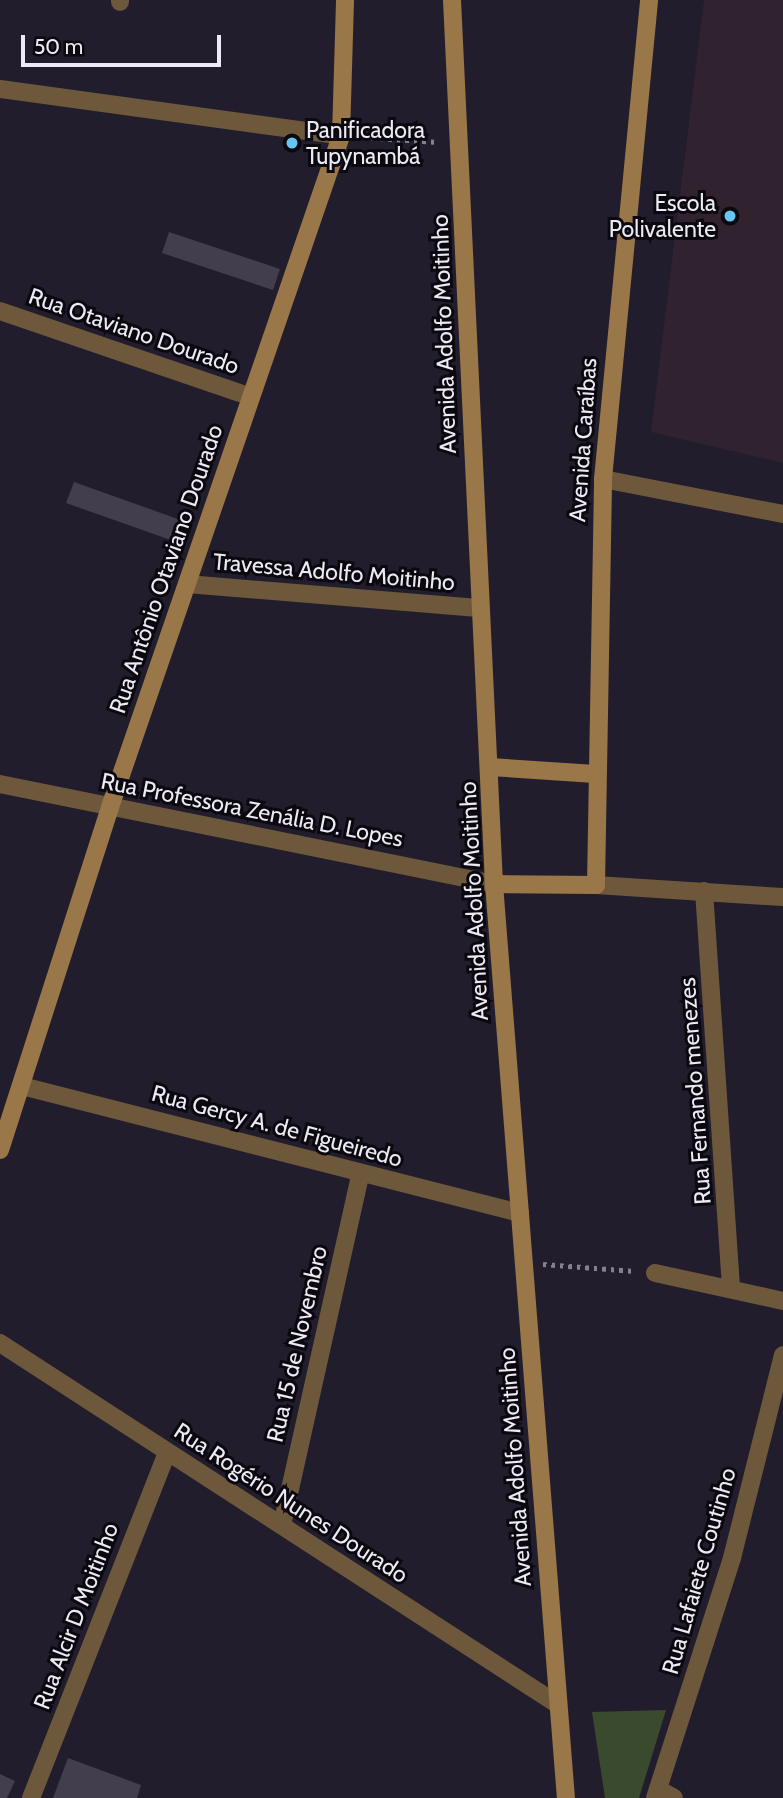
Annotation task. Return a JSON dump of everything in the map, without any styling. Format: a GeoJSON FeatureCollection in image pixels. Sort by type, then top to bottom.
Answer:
{"type":"FeatureCollection","features":[{"type":"Feature","properties":{"kind":"main road","name":"Rua Antônio Otaviano Dourado"},"geometry":{"type":"LineString","coordinates":[[0,1150],[110,807],[341,136],[345,0]]}},
{"type":"Feature","properties":{"kind":"main road","name":"Avenida Adolfo Moitinho"},"geometry":{"type":"LineString","coordinates":[[452,0],[462,144],[478,608],[490,766],[494,884],[566,1798]]}},
{"type":"Feature","properties":{"kind":"main road","name":"Avenida Caraíbas"},"geometry":{"type":"LineString","coordinates":[[596,885],[594,774],[603,479],[649,0]]}},
{"type":"Feature","properties":{"kind":"main road"},"geometry":{"type":"LineString","coordinates":[[490,766],[594,774]]}},
{"type":"Feature","properties":{"kind":"main road"},"geometry":{"type":"LineString","coordinates":[[494,884],[596,885]]}},
{"type":"Feature","properties":{"kind":"street"},"geometry":{"type":"LineString","coordinates":[[0,89],[341,136]]}},
{"type":"Feature","properties":{"kind":"street","name":"Rua Otaviano Dourado"},"geometry":{"type":"LineString","coordinates":[[0,311],[251,397]]}},
{"type":"Feature","properties":{"kind":"street"},"geometry":{"type":"LineString","coordinates":[[603,479],[783,513]]}},
{"type":"Feature","properties":{"kind":"street","name":"Travessa Adolfo Moitinho"},"geometry":{"type":"LineString","coordinates":[[187,584],[478,608]]}},
{"type":"Feature","properties":{"kind":"street","name":"Rua Professora Zenália D. Lopes"},"geometry":{"type":"LineString","coordinates":[[0,784],[494,884]]}},
{"type":"Feature","properties":{"kind":"street"},"geometry":{"type":"LineString","coordinates":[[596,885],[783,897]]}},
{"type":"Feature","properties":{"kind":"street","name":"Rua Fernando menezes"},"geometry":{"type":"LineString","coordinates":[[704,891],[732,1287]]}},
{"type":"Feature","properties":{"kind":"street","name":"Rua Gercy A. de Figueiredo"},"geometry":{"type":"LineString","coordinates":[[22,1086],[520,1213]]}},
{"type":"Feature","properties":{"kind":"street","name":"Rua 15 de Novembro"},"geometry":{"type":"LineString","coordinates":[[282,1525],[360,1173]]}},
{"type":"Feature","properties":{"kind":"street"},"geometry":{"type":"LineString","coordinates":[[655,1273],[732,1287],[783,1301]]}},
{"type":"Feature","properties":{"kind":"street","name":"Rua Rogério Nunes Dourado"},"geometry":{"type":"LineString","coordinates":[[0,1343],[557,1704]]}},
{"type":"Feature","properties":{"kind":"street","name":"Rua Lafaiete Coutinho"},"geometry":{"type":"LineString","coordinates":[[657,1793],[732,1558],[783,1355]]}},
{"type":"Feature","properties":{"kind":"street","name":"Rua Alcir D Moitinho"},"geometry":{"type":"LineString","coordinates":[[31,1798],[167,1453]]}},
{"type":"Feature","properties":{"kind":"street"},"geometry":{"type":"LineString","coordinates":[[657,1793],[674,1798]]}},
{"type":"Feature","properties":{"kind":"path"},"geometry":{"type":"LineString","coordinates":[[341,136],[462,144]]}},
{"type":"Feature","properties":{"kind":"path"},"geometry":{"type":"LineString","coordinates":[[525,1263],[655,1273]]}},
{"type":"Feature","properties":{"kind":"shaded area","name":"Escola Polivalente"},"geometry":{"type":"Polygon","coordinates":[[[704,0],[783,0],[783,463],[651,432],[704,0]]]}},
{"type":"Feature","properties":{"kind":"green space"},"geometry":{"type":"Polygon","coordinates":[[[666,1710],[639,1798],[605,1798],[592,1712],[666,1710]]]}},
{"type":"Feature","properties":{"kind":"building"},"geometry":{"type":"Polygon","coordinates":[[[169,232],[280,269],[273,290],[162,253],[169,232]]]}},
{"type":"Feature","properties":{"kind":"building"},"geometry":{"type":"Polygon","coordinates":[[[74,482],[189,523],[182,544],[66,503],[74,482]]]}},
{"type":"Feature","properties":{"kind":"building"},"geometry":{"type":"Polygon","coordinates":[[[68,1758],[141,1785],[137,1798],[53,1798],[68,1758]]]}},
{"type":"Feature","properties":{"kind":"building"},"geometry":{"type":"Polygon","coordinates":[[[0,1774],[15,1781],[7,1798],[0,1798],[0,1774]]]}},
{"type":"Feature","properties":{"kind":"place","name":"Panificadora Tupynambá"},"geometry":{"type":"Point","coordinates":[292,143]}},
{"type":"Feature","properties":{"kind":"place","name":"Escola Polivalente"},"geometry":{"type":"Point","coordinates":[730,216]}}]}
